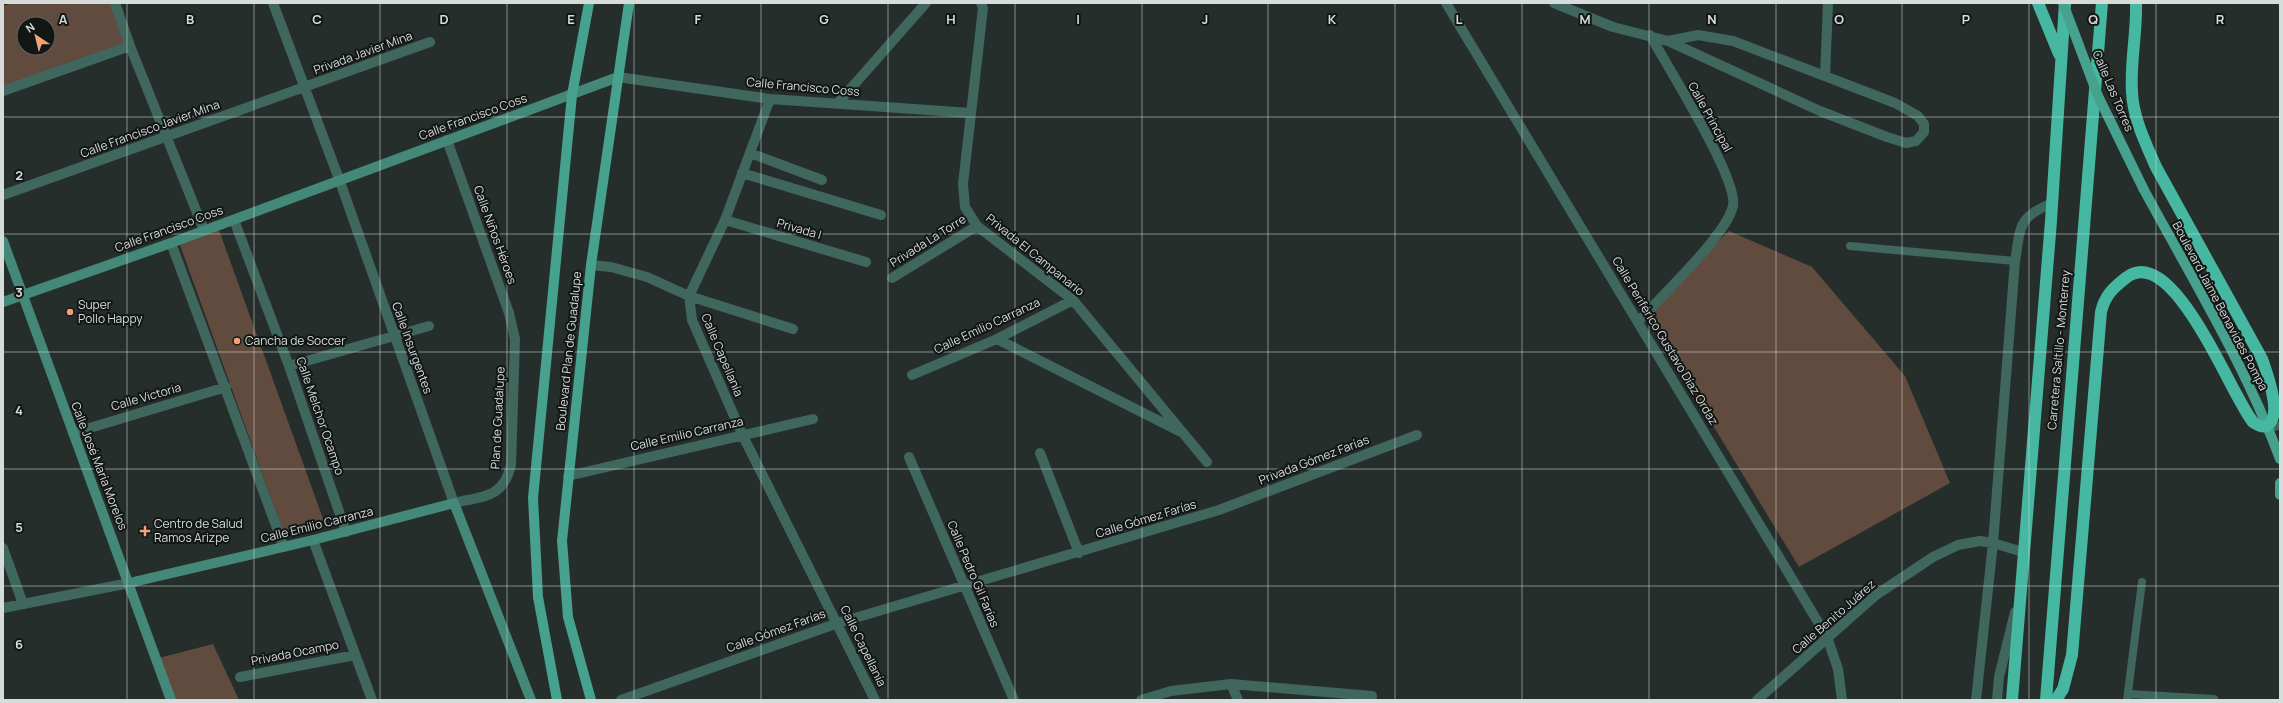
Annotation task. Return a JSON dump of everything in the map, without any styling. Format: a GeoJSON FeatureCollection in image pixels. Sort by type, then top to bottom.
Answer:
{"type":"FeatureCollection","features":[{"type":"Feature","properties":{"kind":"highway"},"geometry":{"type":"LineString","coordinates":[[2038,3],[2060,58]]}},
{"type":"Feature","properties":{"kind":"highway","name":"Carretera Saltillo - Monterrey"},"geometry":{"type":"LineString","coordinates":[[2012,700],[2052,203],[2064,3]]}},
{"type":"Feature","properties":{"kind":"highway","name":"Carretera Saltillo - Monterrey"},"geometry":{"type":"LineString","coordinates":[[2046,700],[2102,3]]}},
{"type":"Feature","properties":{"kind":"highway"},"geometry":{"type":"LineString","coordinates":[[2056,700],[2063,689],[2072,655],[2101,312],[2104,301],[2110,290],[2130,276],[2139,272],[2151,273],[2169,285],[2198,325],[2251,419],[2256,424],[2272,427],[2276,417],[2277,404],[2262,359],[2156,167],[2135,113],[2132,92],[2136,3]]}},
{"type":"Feature","properties":{"kind":"main road","name":"Boulevard Plan de Guadalupe"},"geometry":{"type":"LineString","coordinates":[[557,700],[538,597],[533,498],[572,95],[589,3]]}},
{"type":"Feature","properties":{"kind":"main road","name":"Boulevard Plan de Guadalupe"},"geometry":{"type":"LineString","coordinates":[[591,700],[568,617],[562,541],[591,266],[630,3]]}},
{"type":"Feature","properties":{"kind":"main road","name":"Calle Las Torres"},"geometry":{"type":"LineString","coordinates":[[2064,3],[2098,96],[2142,188]]}},
{"type":"Feature","properties":{"kind":"main road","name":"Boulevard Jaime Benavides Pompa"},"geometry":{"type":"LineString","coordinates":[[2142,188],[2272,427],[2280,459]]}},
{"type":"Feature","properties":{"kind":"main road"},"geometry":{"type":"LineString","coordinates":[[2280,483],[2280,495]]}},
{"type":"Feature","properties":{"kind":"street"},"geometry":{"type":"LineString","coordinates":[[115,3],[130,46],[204,230]]}},
{"type":"Feature","properties":{"kind":"street","name":"Calle Insurgentes"},"geometry":{"type":"LineString","coordinates":[[273,3],[339,179],[454,503],[531,700]]}},
{"type":"Feature","properties":{"kind":"street"},"geometry":{"type":"LineString","coordinates":[[838,102],[926,3]]}},
{"type":"Feature","properties":{"kind":"street","name":"Privada El Campanario"},"geometry":{"type":"LineString","coordinates":[[981,3],[983,8],[963,184],[965,207],[977,226],[1073,300],[1207,462]]}},
{"type":"Feature","properties":{"kind":"street","name":"Calle Periférico Gustavo Díaz Ordaz"},"geometry":{"type":"LineString","coordinates":[[1446,3],[1639,321],[1827,637],[1838,669],[1842,700]]}},
{"type":"Feature","properties":{"kind":"street"},"geometry":{"type":"LineString","coordinates":[[1554,3],[1582,16],[1613,27],[1668,40],[1820,111],[1906,143],[1916,141],[1924,132],[1924,124],[1918,116],[1896,103],[1733,41],[1698,35],[1668,40]]}},
{"type":"Feature","properties":{"kind":"street"},"geometry":{"type":"LineString","coordinates":[[1825,76],[1828,3]]}},
{"type":"Feature","properties":{"kind":"street","name":"Calle Principal"},"geometry":{"type":"LineString","coordinates":[[1639,321],[1714,238],[1733,206],[1732,193],[1715,151],[1650,35]]}},
{"type":"Feature","properties":{"kind":"street","name":"Privada Javier Mina"},"geometry":{"type":"LineString","coordinates":[[305,88],[430,42]]}},
{"type":"Feature","properties":{"kind":"street"},"geometry":{"type":"LineString","coordinates":[[3,91],[130,46]]}},
{"type":"Feature","properties":{"kind":"street","name":"Calle Francisco Coss"},"geometry":{"type":"LineString","coordinates":[[3,302],[234,220],[339,179],[572,95],[618,76],[770,99],[838,102],[971,114]]}},
{"type":"Feature","properties":{"kind":"street","name":"Calle Francisco Javier Mina"},"geometry":{"type":"LineString","coordinates":[[3,195],[305,88]]}},
{"type":"Feature","properties":{"kind":"street"},"geometry":{"type":"LineString","coordinates":[[689,296],[725,220],[770,99]]}},
{"type":"Feature","properties":{"kind":"street","name":"Calle Niños Héroes"},"geometry":{"type":"LineString","coordinates":[[447,140],[509,313],[515,339]]}},
{"type":"Feature","properties":{"kind":"street"},"geometry":{"type":"LineString","coordinates":[[750,153],[822,180]]}},
{"type":"Feature","properties":{"kind":"street"},"geometry":{"type":"LineString","coordinates":[[742,173],[881,215]]}},
{"type":"Feature","properties":{"kind":"street"},"geometry":{"type":"LineString","coordinates":[[1976,700],[1993,543],[2015,261],[2022,224],[2033,211],[2052,203]]}},
{"type":"Feature","properties":{"kind":"street","name":"Calle Melchor Ocampo"},"geometry":{"type":"LineString","coordinates":[[234,220],[289,366],[346,532]]}},
{"type":"Feature","properties":{"kind":"street","name":"Privada I"},"geometry":{"type":"LineString","coordinates":[[725,220],[866,262]]}},
{"type":"Feature","properties":{"kind":"street","name":"Privada La Torre"},"geometry":{"type":"LineString","coordinates":[[892,278],[977,226]]}},
{"type":"Feature","properties":{"kind":"street","name":"Calle José María Morelos"},"geometry":{"type":"LineString","coordinates":[[3,241],[129,583],[170,700]]}},
{"type":"Feature","properties":{"kind":"street"},"geometry":{"type":"LineString","coordinates":[[171,243],[226,387],[284,547]]}},
{"type":"Feature","properties":{"kind":"street"},"geometry":{"type":"LineString","coordinates":[[591,266],[611,267],[647,277],[689,296],[793,329]]}},
{"type":"Feature","properties":{"kind":"street","name":"Calle Capellanía"},"geometry":{"type":"LineString","coordinates":[[689,296],[689,308],[692,320],[742,434],[838,623],[875,700]]}},
{"type":"Feature","properties":{"kind":"street","name":"Calle Emilio Carranza"},"geometry":{"type":"LineString","coordinates":[[912,375],[997,339],[1073,300]]}},
{"type":"Feature","properties":{"kind":"street"},"geometry":{"type":"LineString","coordinates":[[289,366],[429,326]]}},
{"type":"Feature","properties":{"kind":"street","name":"Plan de Guadalupe"},"geometry":{"type":"LineString","coordinates":[[495,492],[503,486],[508,478],[511,465],[515,339]]}},
{"type":"Feature","properties":{"kind":"street"},"geometry":{"type":"LineString","coordinates":[[997,339],[1184,434]]}},
{"type":"Feature","properties":{"kind":"street","name":"Calle Victoria"},"geometry":{"type":"LineString","coordinates":[[73,432],[226,387]]}},
{"type":"Feature","properties":{"kind":"street","name":"Calle Emilio Carranza"},"geometry":{"type":"LineString","coordinates":[[568,476],[742,434],[813,419]]}},
{"type":"Feature","properties":{"kind":"street","name":"Privada Gómez Farías"},"geometry":{"type":"LineString","coordinates":[[1219,510],[1417,435]]}},
{"type":"Feature","properties":{"kind":"street"},"geometry":{"type":"LineString","coordinates":[[1040,453],[1079,553]]}},
{"type":"Feature","properties":{"kind":"street","name":"Calle Pedro Gil Farías"},"geometry":{"type":"LineString","coordinates":[[909,457],[1014,700]]}},
{"type":"Feature","properties":{"kind":"street","name":"Calle Emilio Carranza"},"geometry":{"type":"LineString","coordinates":[[3,608],[129,583],[284,547],[495,492]]}},
{"type":"Feature","properties":{"kind":"street","name":"Calle Gómez Farías"},"geometry":{"type":"LineString","coordinates":[[622,700],[838,623],[965,587],[1219,510]]}},
{"type":"Feature","properties":{"kind":"street"},"geometry":{"type":"LineString","coordinates":[[313,540],[372,700]]}},
{"type":"Feature","properties":{"kind":"street","name":"Calle Benito Juárez"},"geometry":{"type":"LineString","coordinates":[[1757,700],[1876,595],[1933,557],[1958,545],[1980,541],[1993,543],[2023,552]]}},
{"type":"Feature","properties":{"kind":"street"},"geometry":{"type":"LineString","coordinates":[[3,548],[23,604]]}},
{"type":"Feature","properties":{"kind":"street"},"geometry":{"type":"LineString","coordinates":[[1997,700],[1999,677],[2020,590]]}},
{"type":"Feature","properties":{"kind":"street","name":"Privada Ocampo"},"geometry":{"type":"LineString","coordinates":[[240,677],[355,655]]}},
{"type":"Feature","properties":{"kind":"street"},"geometry":{"type":"LineString","coordinates":[[1232,684],[1238,700]]}},
{"type":"Feature","properties":{"kind":"street"},"geometry":{"type":"LineString","coordinates":[[1141,700],[1170,691],[1232,684],[1372,696]]}},
{"type":"Feature","properties":{"kind":"lane"},"geometry":{"type":"LineString","coordinates":[[1850,246],[2015,261]]}},
{"type":"Feature","properties":{"kind":"lane"},"geometry":{"type":"LineString","coordinates":[[2142,582],[2127,697],[2214,699]]}},
{"type":"Feature","properties":{"kind":"shaded area"},"geometry":{"type":"Polygon","coordinates":[[[12,3],[112,3],[127,45],[3,88],[3,6],[12,3]]]}},
{"type":"Feature","properties":{"kind":"shaded area"},"geometry":{"type":"Polygon","coordinates":[[[219,230],[326,527],[283,531],[180,245],[219,230]]]}},
{"type":"Feature","properties":{"kind":"shaded area"},"geometry":{"type":"Polygon","coordinates":[[[1729,231],[1812,267],[1905,376],[1950,483],[1799,567],[1644,312],[1729,231]]]}},
{"type":"Feature","properties":{"kind":"shaded area"},"geometry":{"type":"Polygon","coordinates":[[[213,644],[239,700],[170,700],[155,659],[213,644]]]}},
{"type":"Feature","properties":{"kind":"place","name":"Super Pollo Happy"},"geometry":{"type":"Point","coordinates":[70,312]}},
{"type":"Feature","properties":{"kind":"place","name":"Cancha de Soccer"},"geometry":{"type":"Point","coordinates":[237,341]}},
{"type":"Feature","properties":{"kind":"place","name":"Centro de Salud Ramos Arizpe"},"geometry":{"type":"Point","coordinates":[145,531]}}]}
